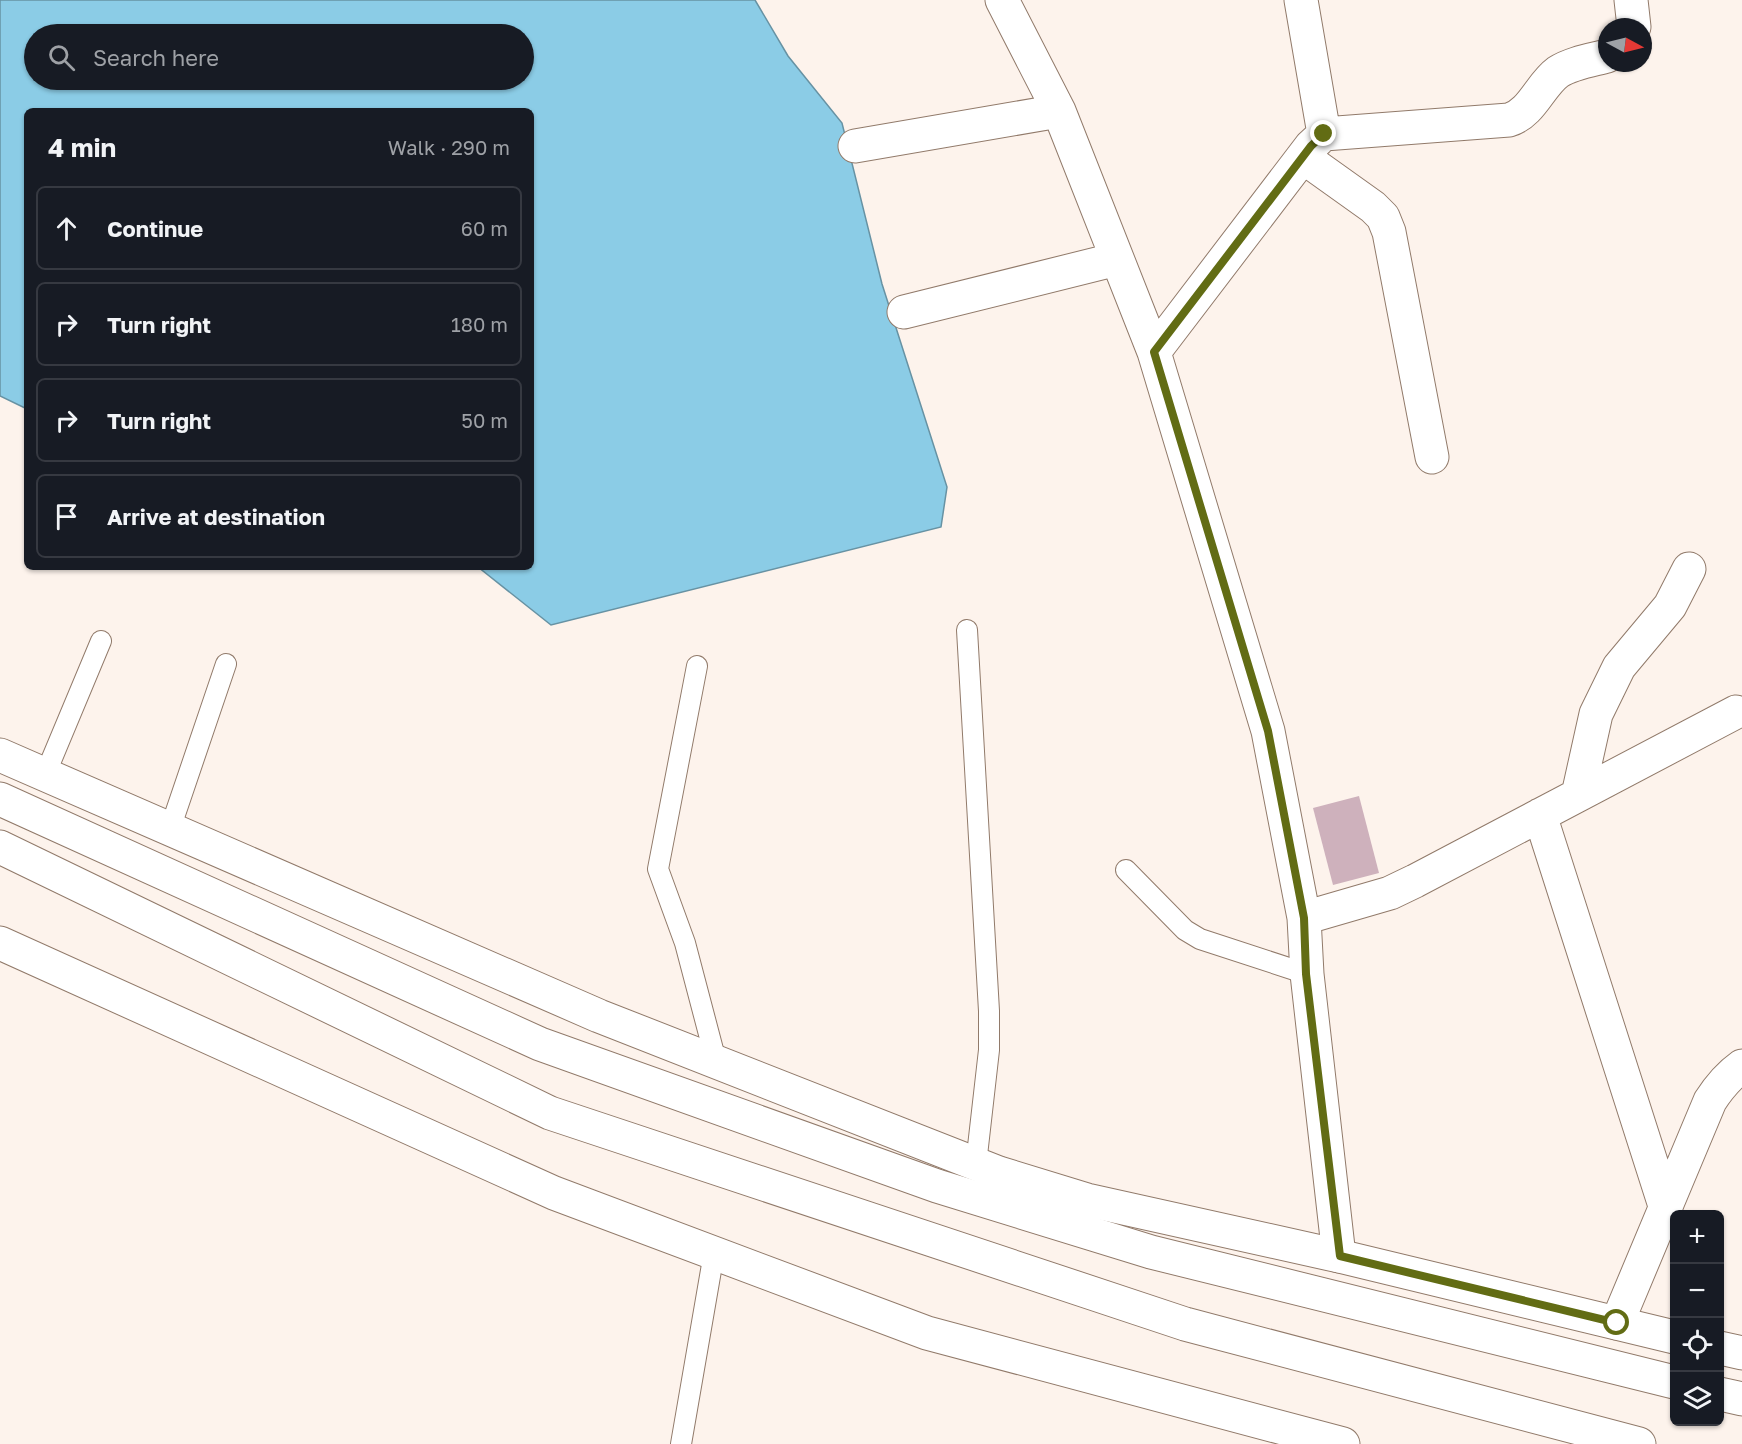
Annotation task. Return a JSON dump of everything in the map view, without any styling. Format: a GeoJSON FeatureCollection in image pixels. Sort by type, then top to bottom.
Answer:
{"type":"FeatureCollection","features":[{"type":"Feature","properties":{"kind":"main road"},"geometry":{"type":"LineString","coordinates":[[1002,0],[1059,111],[1154,352],[1268,731],[1304,918],[1306,974],[1340,1256]]}},
{"type":"Feature","properties":{"kind":"main road"},"geometry":{"type":"LineString","coordinates":[[1301,0],[1314,146],[1383,217],[1389,232],[1432,457]]}},
{"type":"Feature","properties":{"kind":"main road"},"geometry":{"type":"LineString","coordinates":[[1631,0],[1633,18]]}},
{"type":"Feature","properties":{"kind":"main road"},"geometry":{"type":"LineString","coordinates":[[1154,352],[1314,146],[1509,120],[1522,113],[1560,71],[1598,59]]}},
{"type":"Feature","properties":{"kind":"main road"},"geometry":{"type":"LineString","coordinates":[[855,147],[1059,111]]}},
{"type":"Feature","properties":{"kind":"main road"},"geometry":{"type":"LineString","coordinates":[[904,312],[1117,259]]}},
{"type":"Feature","properties":{"kind":"main road"},"geometry":{"type":"LineString","coordinates":[[1578,795],[1596,714],[1619,667],[1670,606],[1689,569]]}},
{"type":"Feature","properties":{"kind":"main road"},"geometry":{"type":"LineString","coordinates":[[1304,918],[1390,893],[1736,712]]}},
{"type":"Feature","properties":{"kind":"main road"},"geometry":{"type":"LineString","coordinates":[[0,755],[521,983],[976,1164],[1087,1200],[1340,1256],[1670,1336]]}},
{"type":"Feature","properties":{"kind":"main road"},"geometry":{"type":"LineString","coordinates":[[0,799],[540,1044],[936,1186],[1151,1252],[1670,1381]]}},
{"type":"Feature","properties":{"kind":"main road"},"geometry":{"type":"LineString","coordinates":[[1540,815],[1666,1209]]}},
{"type":"Feature","properties":{"kind":"main road"},"geometry":{"type":"LineString","coordinates":[[0,847],[550,1113],[1185,1324],[1639,1444]]}},
{"type":"Feature","properties":{"kind":"main road"},"geometry":{"type":"LineString","coordinates":[[0,943],[554,1193],[927,1333],[1299,1438],[1343,1444]]}},
{"type":"Feature","properties":{"kind":"main road"},"geometry":{"type":"LineString","coordinates":[[1617,1323],[1710,1101],[1720,1085],[1731,1073],[1742,1066]]}},
{"type":"Feature","properties":{"kind":"main road"},"geometry":{"type":"LineString","coordinates":[[1724,1349],[1742,1353]]}},
{"type":"Feature","properties":{"kind":"main road"},"geometry":{"type":"LineString","coordinates":[[1724,1395],[1742,1399]]}},
{"type":"Feature","properties":{"kind":"lane"},"geometry":{"type":"LineString","coordinates":[[967,630],[989,1011],[989,1050],[976,1164]]}},
{"type":"Feature","properties":{"kind":"lane"},"geometry":{"type":"LineString","coordinates":[[45,775],[101,641]]}},
{"type":"Feature","properties":{"kind":"lane"},"geometry":{"type":"LineString","coordinates":[[170,829],[226,664]]}},
{"type":"Feature","properties":{"kind":"lane"},"geometry":{"type":"LineString","coordinates":[[698,666],[658,868],[685,943],[716,1061]]}},
{"type":"Feature","properties":{"kind":"lane"},"geometry":{"type":"LineString","coordinates":[[1126,870],[1185,930],[1200,939],[1306,974]]}},
{"type":"Feature","properties":{"kind":"lane"},"geometry":{"type":"LineString","coordinates":[[681,1444],[714,1253]]}},
{"type":"Feature","properties":{"kind":"water"},"geometry":{"type":"Polygon","coordinates":[[[0,0],[755,0],[788,56],[842,123],[882,284],[947,487],[941,527],[551,625],[482,570],[534,570],[534,108],[24,108],[24,408],[0,396],[0,0]]]}},
{"type":"Feature","properties":{"kind":"building"},"geometry":{"type":"Polygon","coordinates":[[[1359,796],[1379,873],[1333,885],[1313,808],[1359,796]]]}},
{"type":"Feature","properties":{"kind":"route"},"geometry":{"type":"LineString","coordinates":[[1324,134],[1311,146],[1154,352],[1268,731],[1279,782],[1304,918],[1306,974],[1340,1256],[1617,1323]]}}]}
